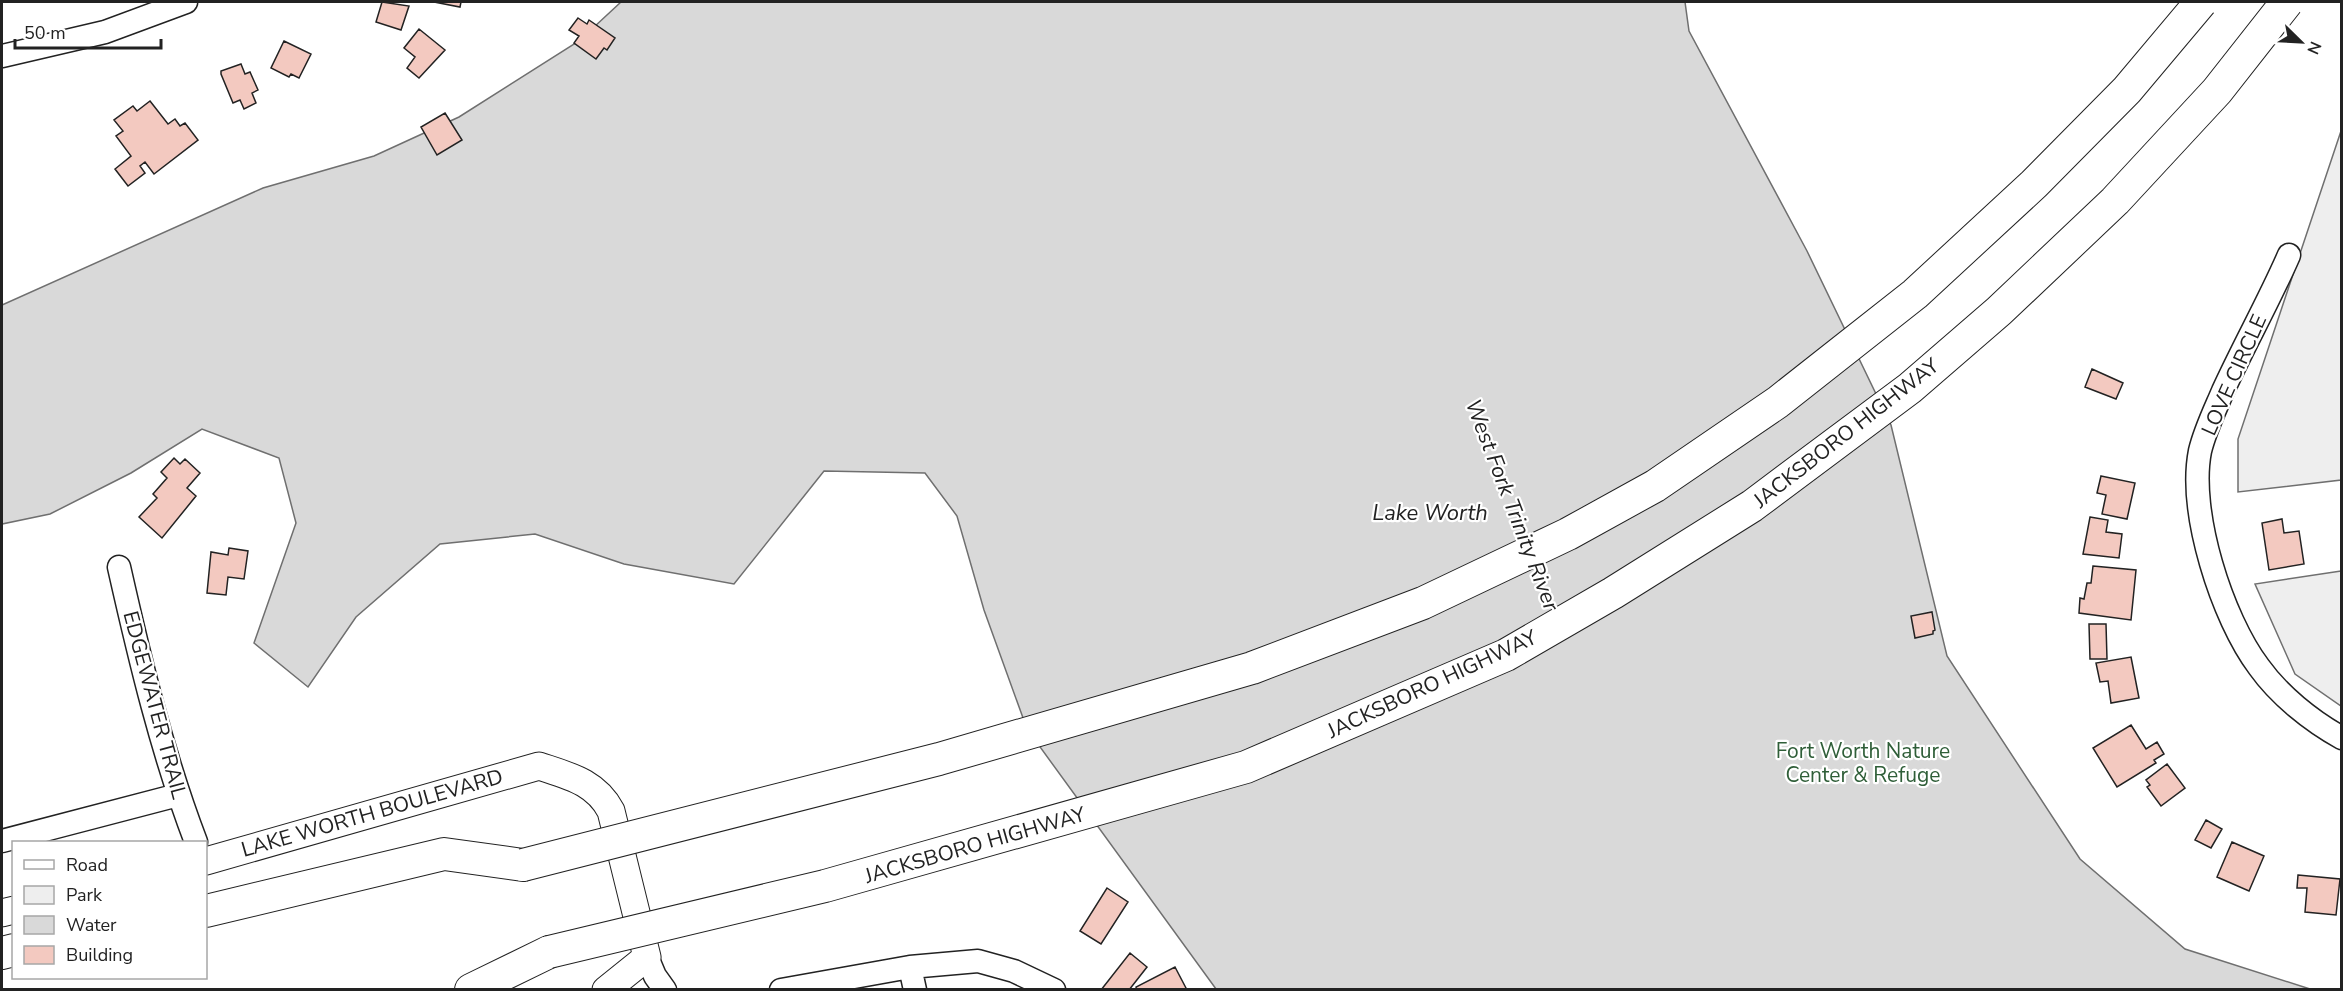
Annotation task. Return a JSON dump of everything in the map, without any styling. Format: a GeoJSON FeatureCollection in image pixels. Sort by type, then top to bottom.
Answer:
{"type":"FeatureCollection","features":[{"type":"Feature","properties":{"kind":"highway"},"geometry":{"type":"LineString","coordinates":[[207,911],[444,854],[523,865],[939,759],[1252,668],[1423,603],[1568,534],[1655,486],[1769,409],[1915,294],[2034,184],[2127,90],[2201,2]]}},
{"type":"Feature","properties":{"kind":"highway","name":"JACKSBORO HIGHWAY"},"geometry":{"type":"LineString","coordinates":[[471,990],[549,952],[825,886],[1246,767],[1506,655],[1613,593],[1752,506],[1910,388],[1999,311],[2115,201],[2217,91],[2287,2]]}},
{"type":"Feature","properties":{"kind":"main road","name":"LAKE WORTH BOULEVARD"},"geometry":{"type":"LineString","coordinates":[[207,861],[539,766],[591,786],[604,798],[611,811],[647,957]]}},
{"type":"Feature","properties":{"kind":"main road"},"geometry":{"type":"LineString","coordinates":[[606,990],[647,957]]}},
{"type":"Feature","properties":{"kind":"street"},"geometry":{"type":"LineString","coordinates":[[2,56],[105,32],[186,2]]}},
{"type":"Feature","properties":{"kind":"street","name":"LOVE CIRCLE"},"geometry":{"type":"LineString","coordinates":[[2289,255],[2232,371],[2200,451],[2199,494],[2204,535],[2217,583],[2237,631],[2259,667],[2292,702],[2324,728],[2342,738]]}},
{"type":"Feature","properties":{"kind":"street","name":"EDGEWATER TRAIL"},"geometry":{"type":"LineString","coordinates":[[119,567],[147,691],[178,795],[195,841]]}},
{"type":"Feature","properties":{"kind":"street"},"geometry":{"type":"LineString","coordinates":[[2,842],[178,795]]}},
{"type":"Feature","properties":{"kind":"street"},"geometry":{"type":"LineString","coordinates":[[647,957],[655,976],[665,990]]}},
{"type":"Feature","properties":{"kind":"street"},"geometry":{"type":"LineString","coordinates":[[781,990],[910,967],[978,960],[1014,971],[1054,990]]}},
{"type":"Feature","properties":{"kind":"street"},"geometry":{"type":"LineString","coordinates":[[910,967],[915,990]]}},
{"type":"Feature","properties":{"kind":"green space"},"geometry":{"type":"Polygon","coordinates":[[[2341,131],[2341,480],[2238,492],[2238,439],[2341,131]]]}},
{"type":"Feature","properties":{"kind":"green space"},"geometry":{"type":"Polygon","coordinates":[[[2342,571],[2341,706],[2295,674],[2255,584],[2342,571]]]}},
{"type":"Feature","properties":{"kind":"water","name":"Lake Worth"},"geometry":{"type":"Polygon","coordinates":[[[621,2],[1685,2],[1689,31],[1807,251],[1891,425],[1947,656],[2080,859],[2185,949],[2310,989],[1216,989],[1027,729],[984,610],[957,516],[925,473],[824,471],[734,584],[624,564],[535,534],[440,544],[356,617],[308,687],[254,643],[296,523],[279,458],[202,429],[131,473],[50,514],[2,524],[2,305],[263,188],[374,156],[459,117],[579,41],[621,2]]]}},
{"type":"Feature","properties":{"kind":"building"},"geometry":{"type":"Polygon","coordinates":[[[382,2],[409,6],[401,30],[376,22],[382,2]]]}},
{"type":"Feature","properties":{"kind":"building"},"geometry":{"type":"Polygon","coordinates":[[[434,2],[461,2],[460,7],[434,2]]]}},
{"type":"Feature","properties":{"kind":"building"},"geometry":{"type":"Polygon","coordinates":[[[578,18],[587,24],[589,20],[615,38],[607,50],[604,48],[596,59],[574,43],[579,36],[569,30],[578,18]]]}},
{"type":"Feature","properties":{"kind":"building"},"geometry":{"type":"Polygon","coordinates":[[[419,29],[445,50],[419,78],[407,68],[415,57],[404,48],[419,29]]]}},
{"type":"Feature","properties":{"kind":"building"},"geometry":{"type":"Polygon","coordinates":[[[284,41],[311,54],[299,78],[291,74],[289,77],[271,68],[284,41]]]}},
{"type":"Feature","properties":{"kind":"building"},"geometry":{"type":"Polygon","coordinates":[[[241,64],[245,74],[250,72],[258,90],[252,93],[256,103],[244,109],[240,100],[233,103],[221,74],[221,71],[241,64]]]}},
{"type":"Feature","properties":{"kind":"building"},"geometry":{"type":"Polygon","coordinates":[[[150,101],[168,124],[175,119],[180,126],[185,123],[198,140],[154,174],[145,162],[140,166],[145,173],[128,186],[115,169],[131,156],[116,136],[123,131],[114,120],[133,106],[137,111],[150,101]]]}},
{"type":"Feature","properties":{"kind":"building"},"geometry":{"type":"Polygon","coordinates":[[[445,113],[462,140],[437,155],[421,127],[445,113]]]}},
{"type":"Feature","properties":{"kind":"building"},"geometry":{"type":"Polygon","coordinates":[[[2092,369],[2123,383],[2116,399],[2085,387],[2092,369]]]}},
{"type":"Feature","properties":{"kind":"building"},"geometry":{"type":"Polygon","coordinates":[[[174,458],[180,464],[185,459],[200,473],[187,488],[196,496],[162,538],[139,517],[157,498],[153,494],[167,478],[161,472],[174,458]]]}},
{"type":"Feature","properties":{"kind":"building"},"geometry":{"type":"Polygon","coordinates":[[[2101,476],[2135,483],[2127,519],[2102,514],[2106,495],[2097,493],[2101,476]]]}},
{"type":"Feature","properties":{"kind":"building"},"geometry":{"type":"Polygon","coordinates":[[[2090,517],[2108,520],[2106,532],[2122,534],[2119,558],[2083,554],[2090,517]]]}},
{"type":"Feature","properties":{"kind":"building"},"geometry":{"type":"Polygon","coordinates":[[[2282,519],[2284,533],[2299,531],[2304,564],[2269,570],[2262,523],[2282,519]]]}},
{"type":"Feature","properties":{"kind":"building"},"geometry":{"type":"Polygon","coordinates":[[[229,548],[248,551],[244,579],[228,577],[226,595],[207,593],[211,552],[228,555],[229,548]]]}},
{"type":"Feature","properties":{"kind":"building"},"geometry":{"type":"Polygon","coordinates":[[[2093,566],[2136,570],[2131,620],[2079,613],[2080,598],[2084,599],[2087,583],[2091,583],[2093,566]]]}},
{"type":"Feature","properties":{"kind":"building"},"geometry":{"type":"Polygon","coordinates":[[[1932,612],[1935,630],[1933,634],[1915,638],[1911,616],[1932,612]]]}},
{"type":"Feature","properties":{"kind":"building"},"geometry":{"type":"Polygon","coordinates":[[[2089,624],[2106,624],[2107,659],[2090,659],[2089,624]]]}},
{"type":"Feature","properties":{"kind":"building"},"geometry":{"type":"Polygon","coordinates":[[[2131,657],[2139,698],[2111,703],[2108,681],[2100,682],[2096,663],[2131,657]]]}},
{"type":"Feature","properties":{"kind":"building"},"geometry":{"type":"Polygon","coordinates":[[[2131,725],[2146,749],[2157,742],[2164,754],[2154,760],[2156,763],[2117,787],[2093,748],[2131,725]]]}},
{"type":"Feature","properties":{"kind":"building"},"geometry":{"type":"Polygon","coordinates":[[[2167,764],[2185,788],[2161,806],[2147,787],[2150,785],[2146,780],[2167,764]]]}},
{"type":"Feature","properties":{"kind":"building"},"geometry":{"type":"Polygon","coordinates":[[[2206,820],[2222,829],[2211,848],[2195,840],[2206,820]]]}},
{"type":"Feature","properties":{"kind":"building"},"geometry":{"type":"Polygon","coordinates":[[[2232,842],[2264,856],[2249,891],[2217,877],[2232,842]]]}},
{"type":"Feature","properties":{"kind":"building"},"geometry":{"type":"Polygon","coordinates":[[[2298,875],[2340,879],[2336,915],[2305,912],[2307,888],[2297,888],[2298,875]]]}},
{"type":"Feature","properties":{"kind":"building"},"geometry":{"type":"Polygon","coordinates":[[[1107,888],[1128,902],[1101,944],[1080,931],[1107,888]]]}},
{"type":"Feature","properties":{"kind":"building"},"geometry":{"type":"Polygon","coordinates":[[[1130,953],[1147,967],[1129,990],[1101,990],[1130,953]]]}},
{"type":"Feature","properties":{"kind":"building"},"geometry":{"type":"Polygon","coordinates":[[[1175,967],[1187,990],[1137,990],[1136,987],[1175,967]]]}},
{"type":"Feature","properties":{"kind":"water label","name":"West Fork Trinity River"},"geometry":{"type":"Point","coordinates":[1512,505]}},
{"type":"Feature","properties":{"kind":"park label","name":"Fort Worth Nature Center & Refuge"},"geometry":{"type":"Point","coordinates":[1863,763]}}]}
